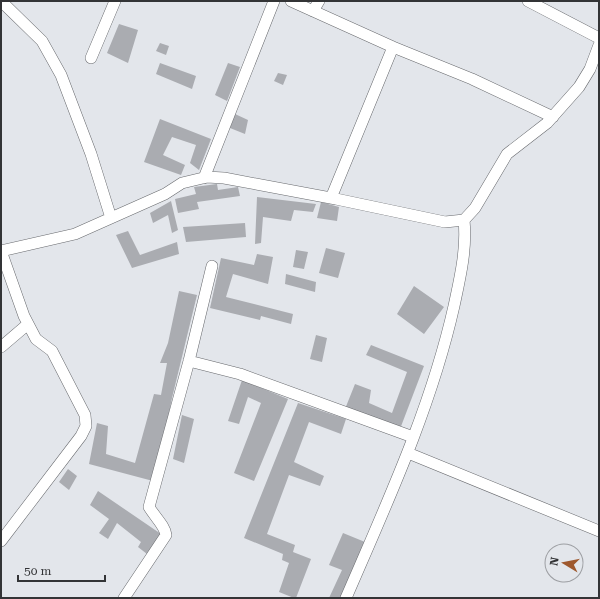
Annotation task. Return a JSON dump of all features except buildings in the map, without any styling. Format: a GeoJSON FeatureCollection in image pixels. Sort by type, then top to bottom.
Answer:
{"type":"FeatureCollection","features":[{"type":"Feature","properties":{"kind":"street"},"geometry":{"type":"LineString","coordinates":[[2,1],[42,41],[61,75],[91,154],[111,218]]}},
{"type":"Feature","properties":{"kind":"street"},"geometry":{"type":"LineString","coordinates":[[91,58],[115,1]]}},
{"type":"Feature","properties":{"kind":"street"},"geometry":{"type":"LineString","coordinates":[[204,178],[274,1]]}},
{"type":"Feature","properties":{"kind":"street"},"geometry":{"type":"LineString","coordinates":[[291,1],[393,47],[472,78],[553,117]]}},
{"type":"Feature","properties":{"kind":"street"},"geometry":{"type":"LineString","coordinates":[[313,11],[319,1]]}},
{"type":"Feature","properties":{"kind":"street"},"geometry":{"type":"LineString","coordinates":[[528,1],[599,38]]}},
{"type":"Feature","properties":{"kind":"street"},"geometry":{"type":"LineString","coordinates":[[1,541],[81,436],[86,426],[85,415],[52,351],[36,339],[28,324],[1,251],[75,234],[165,194],[182,183],[204,178],[224,178],[331,198],[445,222],[464,220],[475,208],[500,162],[507,154],[553,117],[579,87],[590,69],[599,45]]}},
{"type":"Feature","properties":{"kind":"street"},"geometry":{"type":"LineString","coordinates":[[331,198],[393,47]]}},
{"type":"Feature","properties":{"kind":"street"},"geometry":{"type":"LineString","coordinates":[[346,598],[408,453],[448,333],[462,270],[465,242],[464,220]]}},
{"type":"Feature","properties":{"kind":"street"},"geometry":{"type":"LineString","coordinates":[[124,598],[166,535],[165,528],[156,519],[149,507],[189,362],[212,266]]}},
{"type":"Feature","properties":{"kind":"street"},"geometry":{"type":"LineString","coordinates":[[1,347],[28,324]]}},
{"type":"Feature","properties":{"kind":"street"},"geometry":{"type":"LineString","coordinates":[[189,362],[240,374],[414,437]]}},
{"type":"Feature","properties":{"kind":"street"},"geometry":{"type":"LineString","coordinates":[[408,453],[599,530]]}}]}
